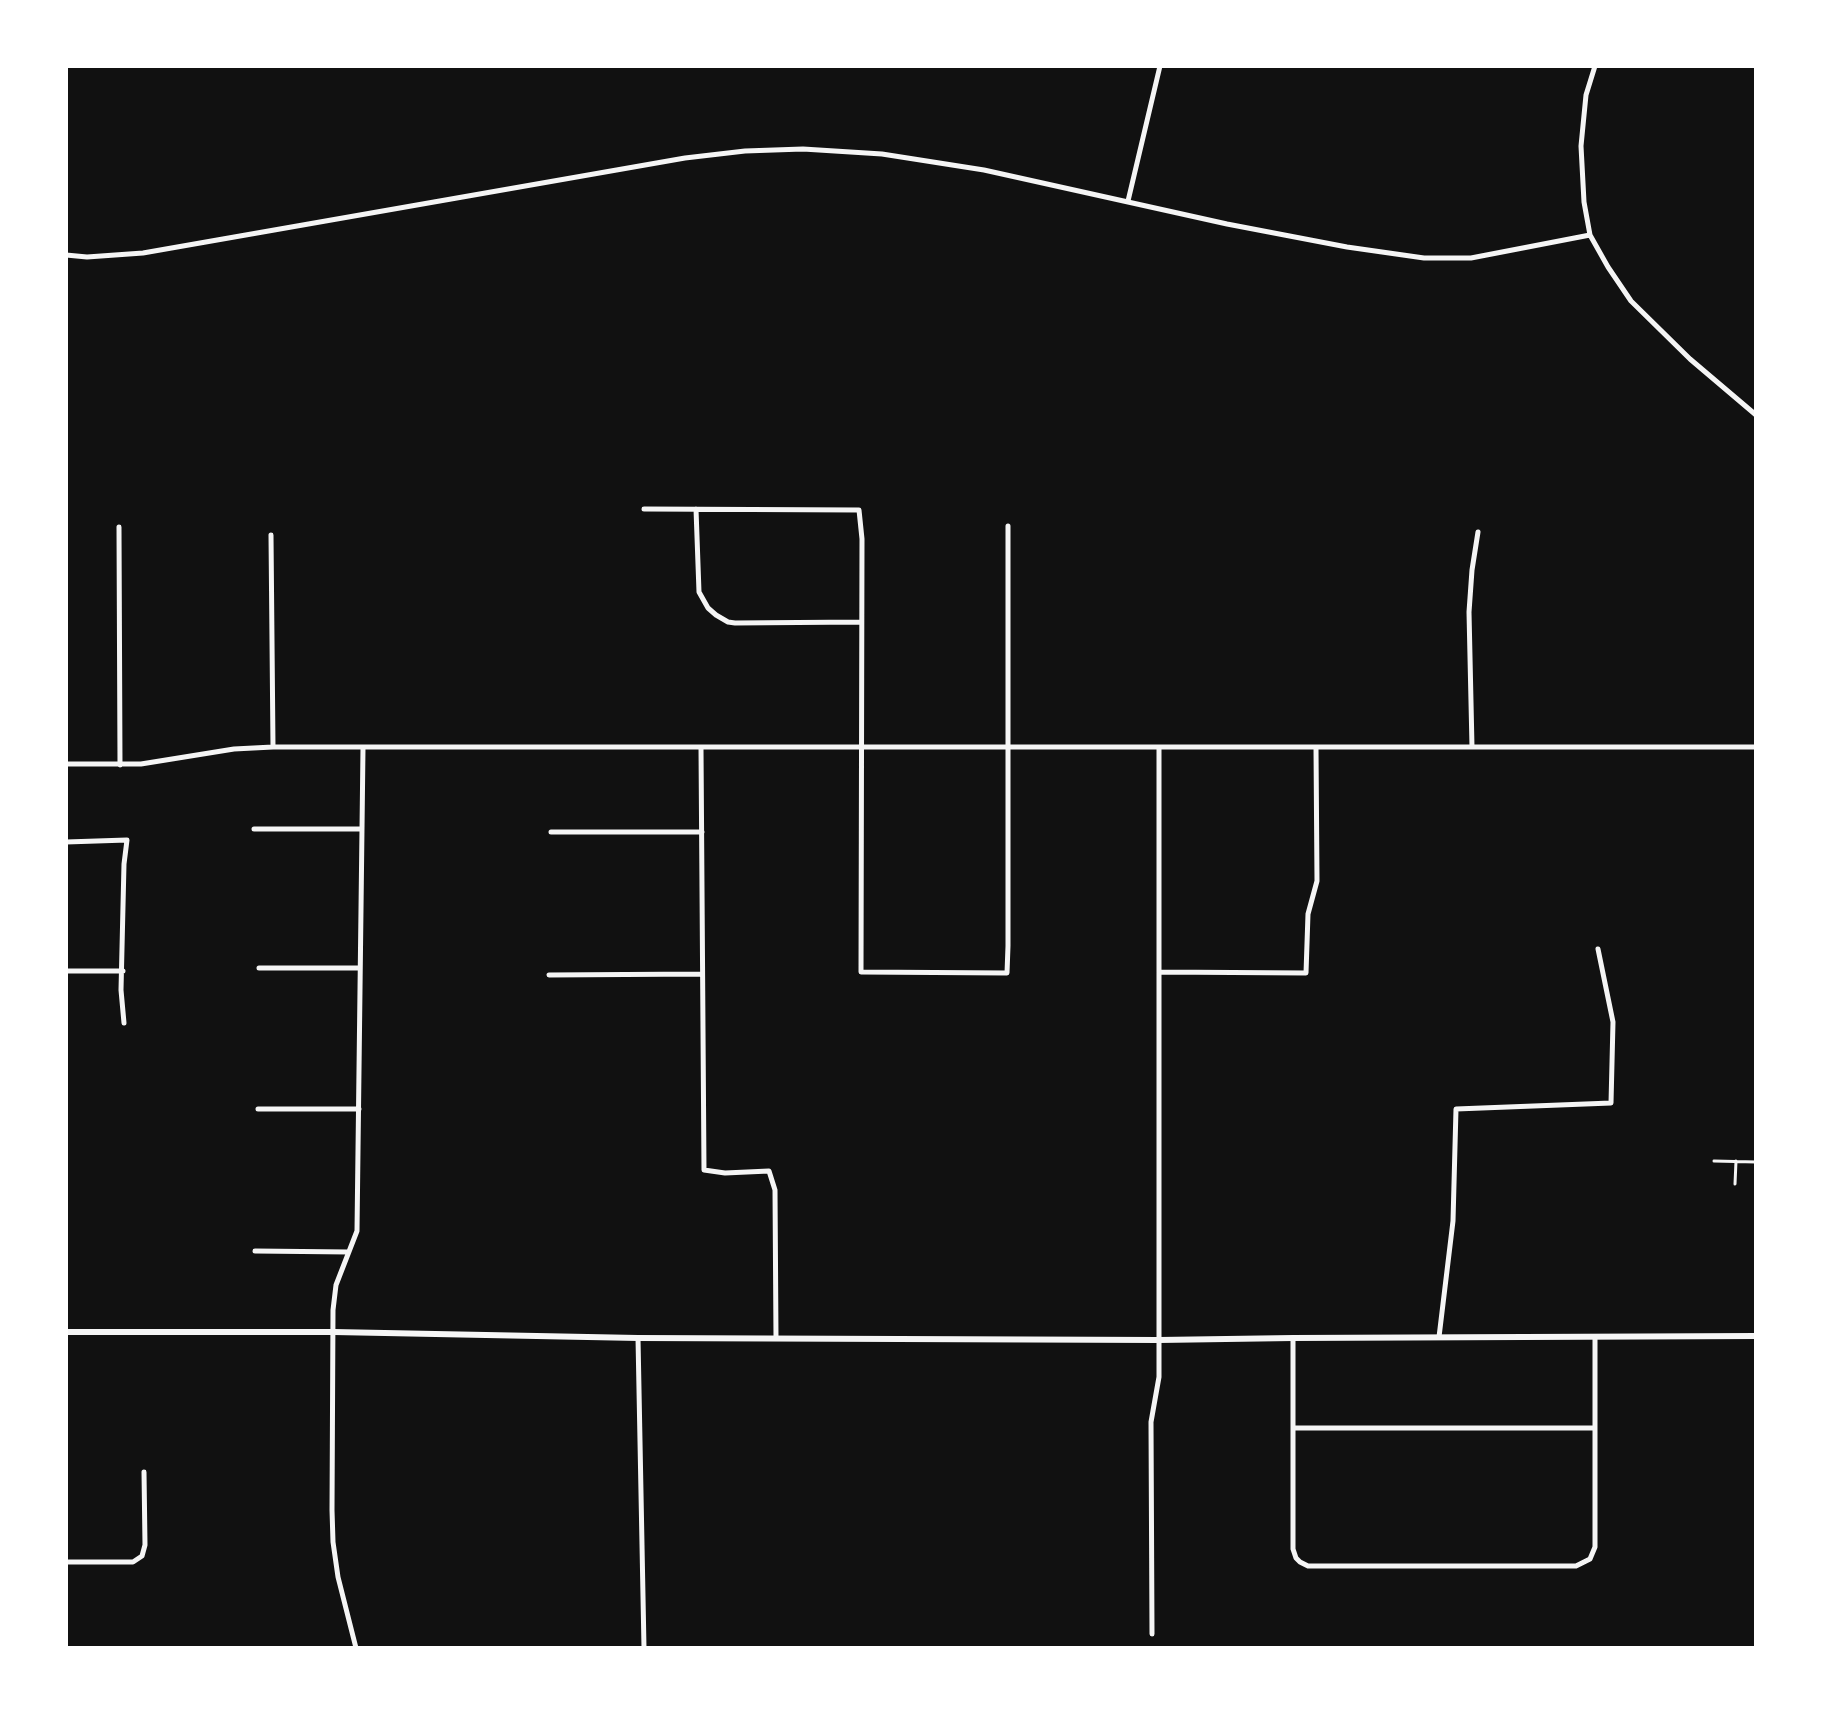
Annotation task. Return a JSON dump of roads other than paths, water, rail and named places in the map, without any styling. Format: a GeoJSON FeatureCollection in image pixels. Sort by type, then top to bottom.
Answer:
{"type":"FeatureCollection","features":[{"type":"Feature","properties":{"kind":"street"},"geometry":{"type":"LineString","coordinates":[[1128,201],[1160,66]]}},
{"type":"Feature","properties":{"kind":"street"},"geometry":{"type":"LineString","coordinates":[[1595,66],[1586,95],[1581,146],[1584,202],[1590,235],[1631,301],[1690,359],[1756,415]]}},
{"type":"Feature","properties":{"kind":"street"},"geometry":{"type":"LineString","coordinates":[[66,255],[87,257],[143,253],[685,158],[775,149],[833,149],[984,170],[1227,224],[1424,258],[1471,258],[1590,235]]}},
{"type":"Feature","properties":{"kind":"street"},"geometry":{"type":"LineString","coordinates":[[644,509],[859,510],[862,539],[861,972],[1007,973],[1008,526]]}},
{"type":"Feature","properties":{"kind":"street"},"geometry":{"type":"LineString","coordinates":[[696,509],[699,592],[716,615],[735,623],[861,622]]}},
{"type":"Feature","properties":{"kind":"street"},"geometry":{"type":"LineString","coordinates":[[119,527],[120,765]]}},
{"type":"Feature","properties":{"kind":"street"},"geometry":{"type":"LineString","coordinates":[[1472,747],[1469,612],[1478,532]]}},
{"type":"Feature","properties":{"kind":"street"},"geometry":{"type":"LineString","coordinates":[[271,535],[273,747]]}},
{"type":"Feature","properties":{"kind":"street"},"geometry":{"type":"LineString","coordinates":[[66,764],[141,764],[234,749],[273,747],[1756,747]]}},
{"type":"Feature","properties":{"kind":"street"},"geometry":{"type":"LineString","coordinates":[[356,1648],[338,1577],[333,1542],[333,1310],[336,1285],[357,1231],[363,747]]}},
{"type":"Feature","properties":{"kind":"street"},"geometry":{"type":"LineString","coordinates":[[1152,1634],[1151,1422],[1159,1384],[1159,747]]}},
{"type":"Feature","properties":{"kind":"street"},"geometry":{"type":"LineString","coordinates":[[701,748],[704,1170],[725,1173],[769,1171],[775,1190],[776,1338]]}},
{"type":"Feature","properties":{"kind":"street"},"geometry":{"type":"LineString","coordinates":[[1159,972],[1306,973],[1308,914],[1317,881],[1316,748]]}},
{"type":"Feature","properties":{"kind":"street"},"geometry":{"type":"LineString","coordinates":[[254,829],[361,829]]}},
{"type":"Feature","properties":{"kind":"street"},"geometry":{"type":"LineString","coordinates":[[551,832],[702,832]]}},
{"type":"Feature","properties":{"kind":"street"},"geometry":{"type":"LineString","coordinates":[[66,842],[127,840],[121,990],[124,1023]]}},
{"type":"Feature","properties":{"kind":"street"},"geometry":{"type":"LineString","coordinates":[[1439,1337],[1453,1221],[1456,1109],[1611,1103],[1613,1022],[1598,949]]}},
{"type":"Feature","properties":{"kind":"street"},"geometry":{"type":"LineString","coordinates":[[259,968],[360,968]]}},
{"type":"Feature","properties":{"kind":"street"},"geometry":{"type":"LineString","coordinates":[[66,971],[123,971]]}},
{"type":"Feature","properties":{"kind":"street"},"geometry":{"type":"LineString","coordinates":[[549,975],[702,974]]}},
{"type":"Feature","properties":{"kind":"street"},"geometry":{"type":"LineString","coordinates":[[258,1109],[359,1109]]}},
{"type":"Feature","properties":{"kind":"street"},"geometry":{"type":"LineString","coordinates":[[255,1251],[349,1252]]}},
{"type":"Feature","properties":{"kind":"street"},"geometry":{"type":"LineString","coordinates":[[66,1332],[1159,1340],[1756,1336]]}},
{"type":"Feature","properties":{"kind":"street"},"geometry":{"type":"LineString","coordinates":[[1293,1338],[1293,1549],[1300,1562],[1308,1566],[1576,1566],[1590,1559],[1596,1543],[1595,1337]]}},
{"type":"Feature","properties":{"kind":"street"},"geometry":{"type":"LineString","coordinates":[[638,1338],[644,1648]]}},
{"type":"Feature","properties":{"kind":"street"},"geometry":{"type":"LineString","coordinates":[[1293,1428],[1595,1428]]}},
{"type":"Feature","properties":{"kind":"street"},"geometry":{"type":"LineString","coordinates":[[66,1562],[133,1562],[142,1556],[145,1545],[144,1472]]}},
{"type":"Feature","properties":{"kind":"lane"},"geometry":{"type":"LineString","coordinates":[[1714,1161],[1756,1162]]}},
{"type":"Feature","properties":{"kind":"lane"},"geometry":{"type":"LineString","coordinates":[[1735,1184],[1736,1161]]}}]}
